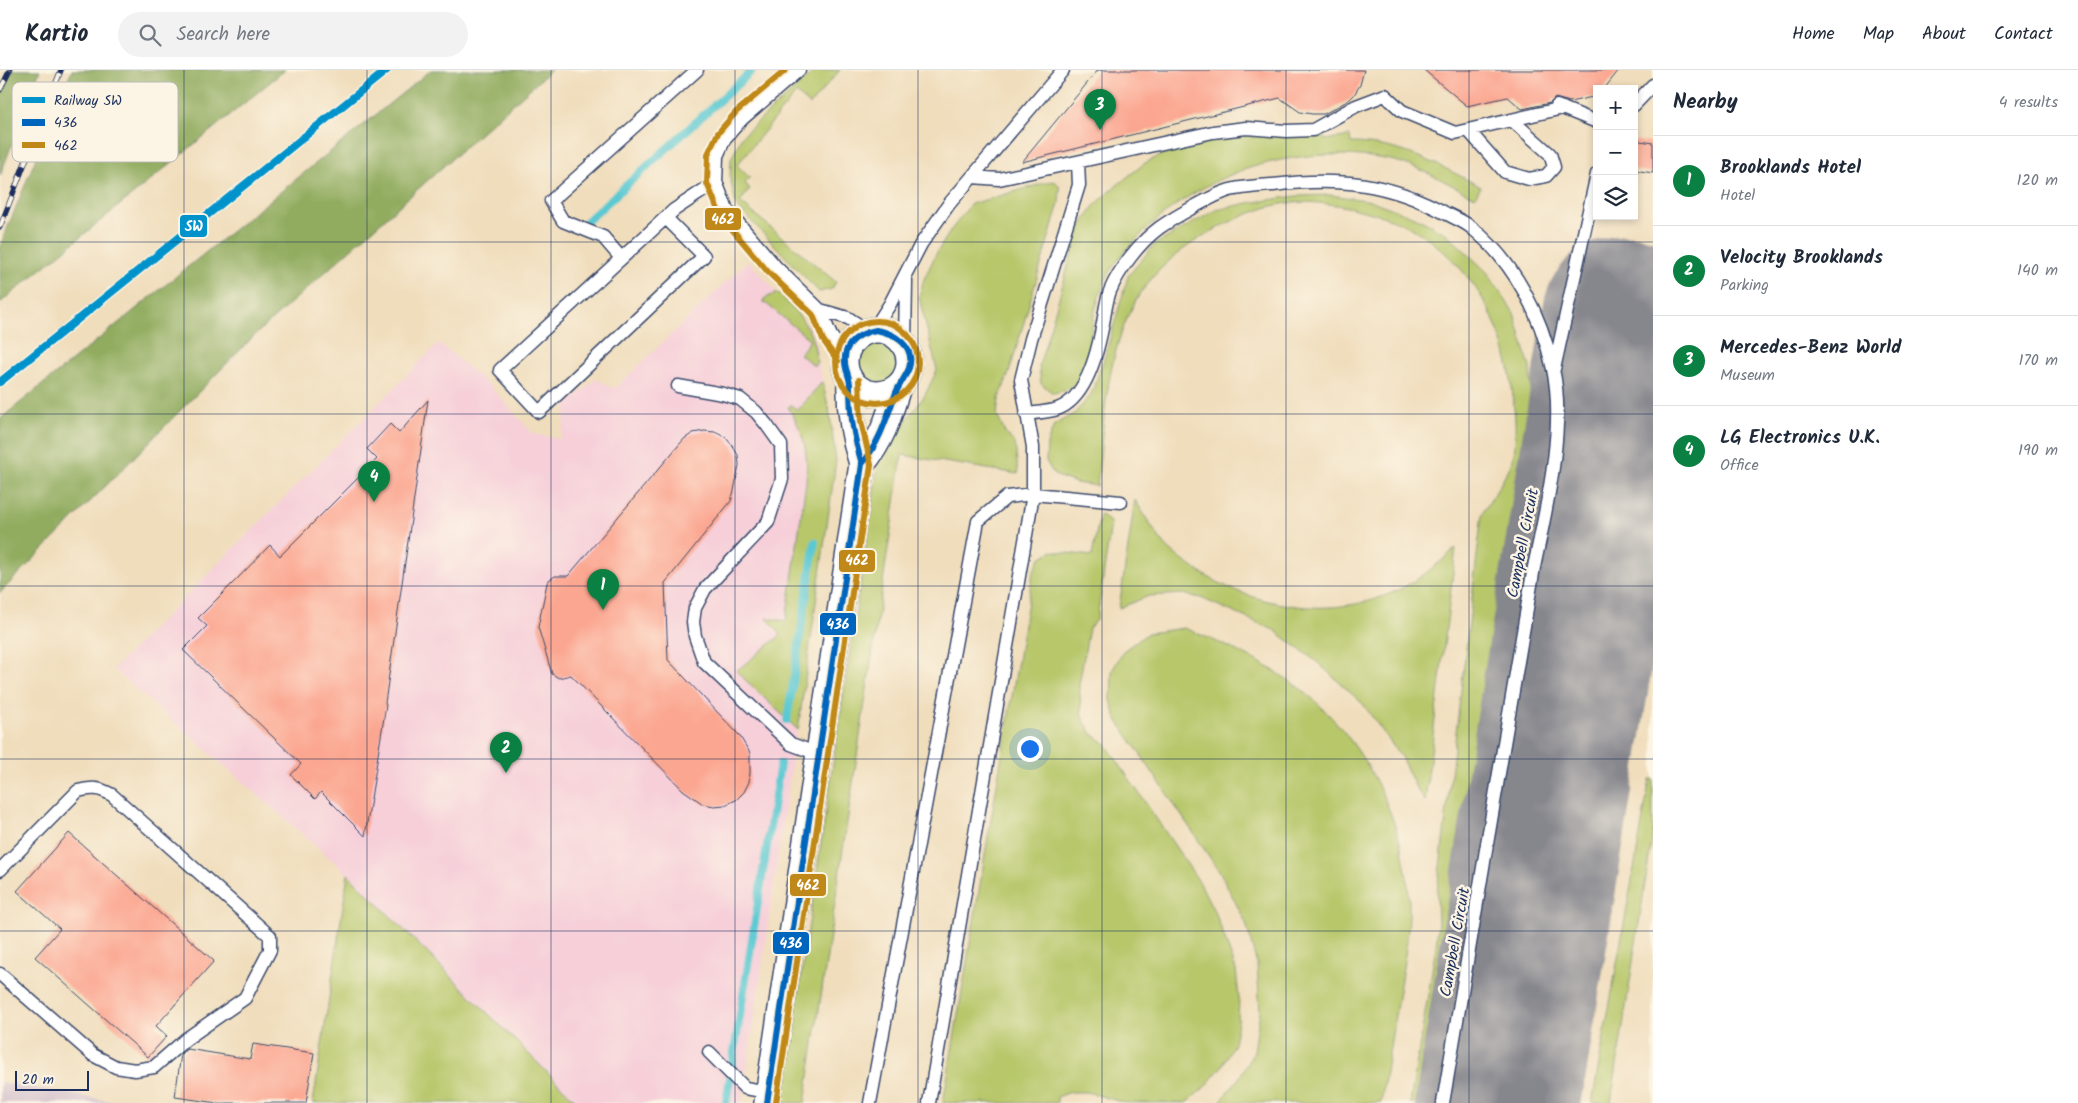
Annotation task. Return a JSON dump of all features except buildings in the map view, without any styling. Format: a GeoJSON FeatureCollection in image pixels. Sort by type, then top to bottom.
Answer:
{"type":"FeatureCollection","features":[{"type":"Feature","properties":{"kind":"street"},"geometry":{"type":"LineString","coordinates":[[760,1094],[818,754],[862,464],[854,442],[847,368],[853,340],[871,330],[886,331],[897,336],[905,345],[909,356],[909,367],[905,378],[898,387],[889,418],[875,448],[862,464]]}},
{"type":"Feature","properties":{"kind":"street"},"geometry":{"type":"LineString","coordinates":[[847,368],[857,387],[872,393],[888,392],[898,387]]}},
{"type":"Feature","properties":{"kind":"lane"},"geometry":{"type":"LineString","coordinates":[[621,258],[602,237],[563,221],[552,201],[697,70]]}},
{"type":"Feature","properties":{"kind":"lane"},"geometry":{"type":"LineString","coordinates":[[799,70],[742,119],[725,138],[717,156],[716,182],[727,210],[775,266],[820,310],[847,368]]}},
{"type":"Feature","properties":{"kind":"lane"},"geometry":{"type":"LineString","coordinates":[[820,310],[848,318],[871,330],[906,275],[921,244],[949,204],[1063,70]]}},
{"type":"Feature","properties":{"kind":"lane"},"geometry":{"type":"LineString","coordinates":[[1638,101],[1652,88]]}},
{"type":"Feature","properties":{"kind":"lane"},"geometry":{"type":"LineString","coordinates":[[972,177],[1000,179],[1213,132],[1246,128],[1286,131],[1313,130],[1356,106],[1385,95],[1402,111],[1455,133],[1513,121],[1560,107],[1593,120]]}},
{"type":"Feature","properties":{"kind":"lane"},"geometry":{"type":"LineString","coordinates":[[1468,130],[1505,172],[1529,178],[1546,176],[1554,167],[1550,154],[1513,121]]}},
{"type":"Feature","properties":{"kind":"lane"},"geometry":{"type":"LineString","coordinates":[[929,1103],[1033,494],[1033,447],[1021,380],[1031,339],[1079,185],[1078,162]]}},
{"type":"Feature","properties":{"kind":"lane"},"geometry":{"type":"LineString","coordinates":[[1554,371],[1597,175]]}},
{"type":"Feature","properties":{"kind":"lane","name":"Campbell Circuit"},"geometry":{"type":"LineString","coordinates":[[1026,414],[1056,410],[1076,395],[1089,374],[1099,347],[1109,292],[1125,262],[1158,229],[1228,190],[1326,180],[1365,184],[1398,192],[1432,205],[1470,227],[1499,254],[1525,290],[1542,330],[1554,371],[1557,418],[1549,495],[1534,567],[1443,1103]]}},
{"type":"Feature","properties":{"kind":"lane"},"geometry":{"type":"LineString","coordinates":[[666,218],[704,256],[539,412],[500,370],[666,218],[716,182]]}},
{"type":"Feature","properties":{"kind":"lane"},"geometry":{"type":"LineString","coordinates":[[905,345],[906,275]]}},
{"type":"Feature","properties":{"kind":"lane"},"geometry":{"type":"LineString","coordinates":[[678,386],[723,394],[740,400],[756,412],[781,445],[782,479],[768,522],[705,590],[695,608],[693,622],[695,636],[704,662],[791,744],[818,754]]}},
{"type":"Feature","properties":{"kind":"lane"},"geometry":{"type":"LineString","coordinates":[[870,1103],[978,521],[1007,496],[1033,494],[1121,502]]}},
{"type":"Feature","properties":{"kind":"lane"},"geometry":{"type":"LineString","coordinates":[[0,870],[78,791],[88,788],[100,788],[112,795],[270,936],[270,950],[245,998],[186,1039],[154,1067],[135,1070],[116,1067],[93,1055],[0,974]]}},
{"type":"Feature","properties":{"kind":"lane"},"geometry":{"type":"LineString","coordinates":[[709,1052],[760,1094]]}},
{"type":"Feature","properties":{"kind":"shaded area"},"geometry":{"type":"Polygon","coordinates":[[[748,261],[810,328],[816,346],[829,408],[836,461],[742,1103],[578,1103],[348,874],[113,669],[439,343],[490,386],[533,434],[561,439],[567,404],[596,379],[614,389],[748,261]]]}},
{"type":"Feature","properties":{"kind":"shaded area"},"geometry":{"type":"Polygon","coordinates":[[[0,1082],[121,1103],[0,1103],[0,1082]]]}},
{"type":"Feature","properties":{"kind":"green space"},"geometry":{"type":"Polygon","coordinates":[[[12,70],[40,70],[35,82],[12,82],[12,144],[0,176],[0,92],[12,70]]]}},
{"type":"Feature","properties":{"kind":"green space"},"geometry":{"type":"Polygon","coordinates":[[[72,70],[285,70],[178,157],[178,82],[67,82],[72,70]]]}},
{"type":"Feature","properties":{"kind":"green space"},"geometry":{"type":"Polygon","coordinates":[[[431,70],[551,70],[254,336],[0,593],[0,419],[431,70]]]}},
{"type":"Feature","properties":{"kind":"green space"},"geometry":{"type":"Polygon","coordinates":[[[816,70],[840,70],[810,105],[796,93],[737,165],[750,178],[745,183],[750,189],[740,202],[836,282],[832,289],[819,292],[736,205],[730,177],[731,159],[742,136],[816,70]]]}},
{"type":"Feature","properties":{"kind":"green space"},"geometry":{"type":"Polygon","coordinates":[[[1255,134],[1324,134],[1325,140],[1350,136],[1351,143],[1369,144],[1402,151],[1435,163],[1481,187],[1475,197],[1431,175],[1396,161],[1353,155],[1321,155],[1290,158],[1259,165],[1230,175],[1202,189],[1175,206],[1150,226],[1131,245],[1114,266],[1103,286],[1095,311],[1086,361],[1080,377],[1069,389],[1053,393],[1041,384],[1039,366],[1079,229],[1093,207],[1145,163],[1180,146],[1255,134]]]}},
{"type":"Feature","properties":{"kind":"green space"},"geometry":{"type":"Polygon","coordinates":[[[34,162],[172,162],[0,303],[0,246],[34,162]]]}},
{"type":"Feature","properties":{"kind":"green space"},"geometry":{"type":"Polygon","coordinates":[[[1052,181],[1056,182],[1060,188],[1059,203],[1009,373],[999,399],[997,415],[1005,433],[1015,443],[1018,474],[902,455],[805,1103],[782,1103],[880,452],[886,452],[893,438],[925,395],[937,370],[919,297],[924,279],[936,254],[951,230],[971,204],[1052,181]]]}},
{"type":"Feature","properties":{"kind":"green space"},"geometry":{"type":"Polygon","coordinates":[[[1331,195],[1372,201],[1417,218],[1447,234],[1487,272],[1514,313],[1530,367],[1533,460],[1424,1103],[1410,1103],[1436,947],[1438,923],[1437,892],[1482,514],[1511,465],[1515,442],[1514,405],[1508,364],[1502,341],[1482,298],[1453,260],[1435,244],[1408,226],[1393,220],[1356,209],[1314,203],[1282,204],[1251,213],[1218,228],[1182,250],[1151,279],[1135,302],[1117,345],[1107,392],[1097,486],[1076,483],[1054,475],[1046,461],[1047,444],[1054,425],[1075,413],[1091,395],[1105,356],[1128,276],[1154,245],[1216,210],[1297,196],[1331,195]]]}},
{"type":"Feature","properties":{"kind":"green space"},"geometry":{"type":"Polygon","coordinates":[[[778,293],[805,323],[809,331],[817,362],[814,366],[800,354],[810,340],[763,301],[765,298],[778,293]]]}},
{"type":"Feature","properties":{"kind":"green space"},"geometry":{"type":"Polygon","coordinates":[[[873,339],[881,339],[890,343],[896,349],[900,362],[896,375],[890,381],[881,385],[873,385],[864,381],[858,375],[854,366],[854,358],[858,349],[864,343],[873,339]]]}},
{"type":"Feature","properties":{"kind":"green space"},"geometry":{"type":"Polygon","coordinates":[[[822,382],[829,408],[836,461],[798,730],[736,671],[781,635],[767,618],[786,621],[806,482],[806,452],[804,443],[788,407],[791,405],[798,410],[822,382]]]}},
{"type":"Feature","properties":{"kind":"green space"},"geometry":{"type":"Polygon","coordinates":[[[1135,500],[1165,545],[1194,568],[1219,583],[1247,595],[1276,603],[1306,607],[1336,607],[1366,602],[1394,592],[1411,583],[1456,548],[1425,801],[1417,790],[1401,757],[1363,704],[1317,662],[1274,630],[1201,598],[1183,594],[1149,596],[1119,608],[1135,500]]]}},
{"type":"Feature","properties":{"kind":"green space"},"geometry":{"type":"Polygon","coordinates":[[[1100,514],[1111,523],[1097,619],[1089,628],[1079,685],[1082,717],[1092,734],[1105,743],[1200,883],[1217,917],[1236,970],[1239,998],[1238,1022],[1234,1044],[1222,1066],[1204,1088],[1186,1103],[1125,1103],[1087,1092],[1071,1092],[1057,1097],[1057,1103],[943,1103],[1033,572],[1040,558],[1052,551],[1092,556],[1100,514]]]}},
{"type":"Feature","properties":{"kind":"green space"},"geometry":{"type":"Polygon","coordinates":[[[1184,628],[1253,659],[1301,689],[1335,721],[1368,767],[1382,792],[1401,846],[1406,873],[1409,912],[1405,957],[1381,1103],[1219,1103],[1239,1078],[1254,1051],[1260,1011],[1257,965],[1246,923],[1221,874],[1116,718],[1111,700],[1112,671],[1123,651],[1148,633],[1184,628]]]}},
{"type":"Feature","properties":{"kind":"green space"},"geometry":{"type":"Polygon","coordinates":[[[1650,779],[1653,779],[1653,833],[1611,1103],[1592,1103],[1650,779]]]}},
{"type":"Feature","properties":{"kind":"green space"},"geometry":{"type":"Polygon","coordinates":[[[348,874],[578,1103],[313,1103],[348,874]]]}},
{"type":"Feature","properties":{"kind":"waterway"},"geometry":{"type":"LineString","coordinates":[[587,221],[753,70]]}},
{"type":"Feature","properties":{"kind":"waterway"},"geometry":{"type":"LineString","coordinates":[[787,720],[815,542]]}},
{"type":"Feature","properties":{"kind":"waterway"},"geometry":{"type":"LineString","coordinates":[[726,1103],[780,764]]}},
{"type":"Feature","properties":{"kind":"runway"},"geometry":{"type":"LineString","coordinates":[[1498,1103],[1625,318]]}},
{"type":"Feature","properties":{"kind":"railway"},"geometry":{"type":"LineString","coordinates":[[0,90],[10,70]]}},
{"type":"Feature","properties":{"kind":"railway"},"geometry":{"type":"LineString","coordinates":[[56,82],[61,70]]}},
{"type":"Feature","properties":{"kind":"railway"},"geometry":{"type":"LineString","coordinates":[[0,227],[25,162]]}},
{"type":"Feature","properties":{"kind":"rail line","name":"SW"},"geometry":{"type":"LineString","coordinates":[[0,382],[387,70]]}},
{"type":"Feature","properties":{"kind":"transit line","name":"462"},"geometry":{"type":"LineString","coordinates":[[786,70],[736,112],[718,133],[708,154],[707,183],[720,215],[768,272],[813,315],[823,340],[838,361]]}},
{"type":"Feature","properties":{"kind":"transit line","name":"462"},"geometry":{"type":"LineString","coordinates":[[877,321],[893,324],[906,333],[915,346],[918,362],[915,378],[906,391],[893,400],[877,403],[861,400],[848,391],[839,378],[836,362],[839,346],[848,333],[861,324],[877,321]]}},
{"type":"Feature","properties":{"kind":"transit line","name":"436"},"geometry":{"type":"LineString","coordinates":[[876,330],[890,334],[902,342],[909,353],[910,360],[909,368],[896,392],[878,440],[862,464],[853,425],[850,382],[845,365],[845,355],[854,340],[859,336],[876,330]]}},
{"type":"Feature","properties":{"kind":"transit line","name":"462"},"geometry":{"type":"LineString","coordinates":[[776,1103],[871,465],[861,421],[859,380]]}},
{"type":"Feature","properties":{"kind":"transit line","name":"436"},"geometry":{"type":"LineString","coordinates":[[767,1103],[862,464]]}},
{"type":"Feature","properties":{"kind":"place","name":"Mercedes-Benz World"},"geometry":{"type":"Point","coordinates":[1100,130]}},
{"type":"Feature","properties":{"kind":"place","name":"LG Electronics U.K."},"geometry":{"type":"Point","coordinates":[374,502]}},
{"type":"Feature","properties":{"kind":"place","name":"Brooklands Hotel"},"geometry":{"type":"Point","coordinates":[603,610]}},
{"type":"Feature","properties":{"kind":"place","name":"Velocity Brooklands"},"geometry":{"type":"Point","coordinates":[506,773]}}]}
